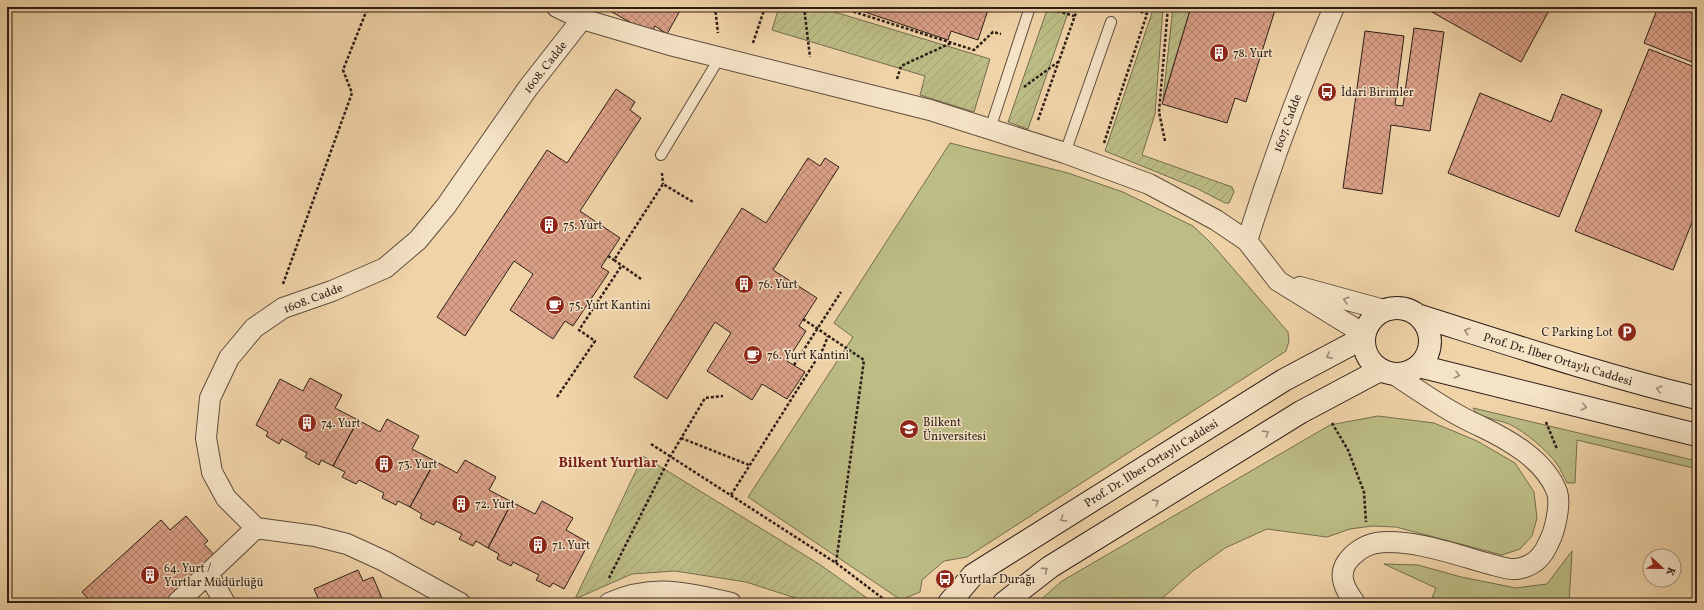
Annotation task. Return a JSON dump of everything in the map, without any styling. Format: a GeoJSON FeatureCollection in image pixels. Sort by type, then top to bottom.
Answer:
{"type":"FeatureCollection","features":[{"type":"Feature","properties":{"kind":"street"},"geometry":{"type":"LineString","coordinates":[[557,7],[582,20],[670,45],[930,110],[1065,152],[1149,184],[1216,220],[1247,241],[1278,281],[1364,336]]}},
{"type":"Feature","properties":{"kind":"street","name":"1607. Cadde"},"geometry":{"type":"LineString","coordinates":[[1247,241],[1296,96],[1334,7]]}},
{"type":"Feature","properties":{"kind":"street","name":"1608. Cadde"},"geometry":{"type":"LineString","coordinates":[[256,528],[226,498],[212,472],[206,438],[210,398],[229,358],[254,328],[283,308],[332,291],[385,268],[418,240],[446,206],[528,88],[582,20]]}},
{"type":"Feature","properties":{"kind":"street"},"geometry":{"type":"LineString","coordinates":[[1278,281],[1384,310]]}},
{"type":"Feature","properties":{"kind":"street","name":"Prof. Dr. İlber Ortaylı Caddesi"},"geometry":{"type":"LineString","coordinates":[[1384,310],[1402,308],[1412,311],[1420,316],[1544,356],[1645,385],[1697,398]]}},
{"type":"Feature","properties":{"kind":"street"},"geometry":{"type":"LineString","coordinates":[[1355,603],[1348,594],[1342,580],[1344,566],[1353,553],[1376,543],[1417,545],[1515,569],[1532,565],[1544,553],[1552,537],[1557,517],[1557,493],[1546,473],[1528,455],[1501,436],[1462,418],[1372,364],[1367,357],[1364,348],[1364,336],[1368,324],[1374,316],[1384,310]]}},
{"type":"Feature","properties":{"kind":"street"},"geometry":{"type":"LineString","coordinates":[[1004,603],[1050,567],[1320,402],[1387,373],[1412,371],[1420,366],[1430,347],[1430,336],[1426,325],[1420,316]]}},
{"type":"Feature","properties":{"kind":"street","name":"Prof. Dr. İlber Ortaylı Caddesi"},"geometry":{"type":"LineString","coordinates":[[949,603],[973,575],[1284,380],[1364,336]]}},
{"type":"Feature","properties":{"kind":"street"},"geometry":{"type":"LineString","coordinates":[[1420,366],[1697,434]]}},
{"type":"Feature","properties":{"kind":"street"},"geometry":{"type":"LineString","coordinates":[[177,603],[256,528],[315,536],[347,544],[384,561],[460,603]]}},
{"type":"Feature","properties":{"kind":"street"},"geometry":{"type":"LineString","coordinates":[[208,574],[225,603]]}},
{"type":"Feature","properties":{"kind":"street"},"geometry":{"type":"LineString","coordinates":[[609,603],[624,596],[656,590],[698,595],[731,603]]}},
{"type":"Feature","properties":{"kind":"lane"},"geometry":{"type":"LineString","coordinates":[[990,129],[1030,7]]}},
{"type":"Feature","properties":{"kind":"lane"},"geometry":{"type":"LineString","coordinates":[[1065,152],[1111,22]]}},
{"type":"Feature","properties":{"kind":"lane"},"geometry":{"type":"LineString","coordinates":[[661,155],[720,57]]}},
{"type":"Feature","properties":{"kind":"path"},"geometry":{"type":"LineString","coordinates":[[271,316],[352,93],[343,70],[368,7]]}},
{"type":"Feature","properties":{"kind":"path"},"geometry":{"type":"LineString","coordinates":[[758,26],[765,7]]}},
{"type":"Feature","properties":{"kind":"path"},"geometry":{"type":"LineString","coordinates":[[804,7],[814,81]]}},
{"type":"Feature","properties":{"kind":"path"},"geometry":{"type":"LineString","coordinates":[[839,7],[974,50],[993,32],[1019,40]]}},
{"type":"Feature","properties":{"kind":"path"},"geometry":{"type":"LineString","coordinates":[[1044,7],[1074,16]]}},
{"type":"Feature","properties":{"kind":"path"},"geometry":{"type":"LineString","coordinates":[[1030,141],[1078,7]]}},
{"type":"Feature","properties":{"kind":"path"},"geometry":{"type":"LineString","coordinates":[[1096,164],[1148,14],[1128,7]]}},
{"type":"Feature","properties":{"kind":"path"},"geometry":{"type":"LineString","coordinates":[[1138,11],[1140,7]]}},
{"type":"Feature","properties":{"kind":"path"},"geometry":{"type":"LineString","coordinates":[[1165,141],[1159,112],[1168,7]]}},
{"type":"Feature","properties":{"kind":"path"},"geometry":{"type":"LineString","coordinates":[[892,101],[901,66],[951,43]]}},
{"type":"Feature","properties":{"kind":"path"},"geometry":{"type":"LineString","coordinates":[[1003,88],[1017,92],[1058,62]]}},
{"type":"Feature","properties":{"kind":"path"},"geometry":{"type":"LineString","coordinates":[[614,260],[663,184],[692,202]]}},
{"type":"Feature","properties":{"kind":"path"},"geometry":{"type":"LineString","coordinates":[[608,256],[641,278]]}},
{"type":"Feature","properties":{"kind":"path"},"geometry":{"type":"LineString","coordinates":[[557,397],[595,341],[579,330],[622,265]]}},
{"type":"Feature","properties":{"kind":"path"},"geometry":{"type":"LineString","coordinates":[[794,365],[841,292]]}},
{"type":"Feature","properties":{"kind":"path"},"geometry":{"type":"LineString","coordinates":[[590,301],[595,305]]}},
{"type":"Feature","properties":{"kind":"path"},"geometry":{"type":"LineString","coordinates":[[803,319],[864,360],[836,563]]}},
{"type":"Feature","properties":{"kind":"path"},"geometry":{"type":"LineString","coordinates":[[731,495],[823,349],[828,336]]}},
{"type":"Feature","properties":{"kind":"path"},"geometry":{"type":"LineString","coordinates":[[607,582],[670,457],[705,398],[723,396]]}},
{"type":"Feature","properties":{"kind":"path"},"geometry":{"type":"LineString","coordinates":[[1320,402],[1348,450],[1364,492],[1366,526]]}},
{"type":"Feature","properties":{"kind":"path"},"geometry":{"type":"LineString","coordinates":[[681,438],[749,465]]}},
{"type":"Feature","properties":{"kind":"path"},"geometry":{"type":"LineString","coordinates":[[651,444],[836,563],[889,603]]}},
{"type":"Feature","properties":{"kind":"green space"},"geometry":{"type":"Polygon","coordinates":[[[779,7],[818,7],[990,59],[974,112],[920,95],[925,76],[772,30],[779,7]]]}},
{"type":"Feature","properties":{"kind":"green space"},"geometry":{"type":"Polygon","coordinates":[[[1048,7],[1070,7],[1028,129],[1008,122],[1048,7]]]}},
{"type":"Feature","properties":{"kind":"green space"},"geometry":{"type":"Polygon","coordinates":[[[1154,7],[1163,7],[1155,114],[1142,155],[1232,187],[1234,192],[1229,203],[1225,203],[1196,188],[1105,151],[1154,7]]]}},
{"type":"Feature","properties":{"kind":"green space"},"geometry":{"type":"Polygon","coordinates":[[[1173,7],[1191,7],[1163,99],[1173,7]]]}},
{"type":"Feature","properties":{"kind":"green space"},"geometry":{"type":"Polygon","coordinates":[[[950,143],[1068,173],[1123,192],[1193,226],[1211,243],[1288,332],[1289,341],[1286,351],[967,557],[944,561],[922,580],[920,592],[901,600],[748,497],[853,337],[834,323],[950,143]]]}},
{"type":"Feature","properties":{"kind":"green space"},"geometry":{"type":"Polygon","coordinates":[[[1473,408],[1697,461],[1697,469],[1577,440],[1575,483],[1567,483],[1557,464],[1535,441],[1515,427],[1483,416],[1473,408]]]}},
{"type":"Feature","properties":{"kind":"green space"},"geometry":{"type":"Polygon","coordinates":[[[1378,416],[1434,423],[1477,441],[1515,463],[1534,492],[1537,518],[1532,536],[1520,549],[1502,555],[1396,527],[1372,526],[1350,529],[1327,537],[1267,529],[1225,548],[1193,571],[1157,603],[1037,603],[1062,581],[1330,425],[1378,416]]]}},
{"type":"Feature","properties":{"kind":"green space"},"geometry":{"type":"Polygon","coordinates":[[[643,456],[819,564],[874,603],[811,603],[746,582],[675,571],[632,574],[575,599],[643,456]]]}},
{"type":"Feature","properties":{"kind":"green space"},"geometry":{"type":"Polygon","coordinates":[[[1572,551],[1569,603],[1430,603],[1436,588],[1384,564],[1418,565],[1461,577],[1516,588],[1547,584],[1572,551]]]}},
{"type":"Feature","properties":{"kind":"building"},"geometry":{"type":"Polygon","coordinates":[[[603,7],[682,7],[667,34],[655,26],[651,34],[603,7]]]}},
{"type":"Feature","properties":{"kind":"building"},"geometry":{"type":"Polygon","coordinates":[[[850,7],[989,7],[978,40],[951,31],[948,40],[850,7]]]}},
{"type":"Feature","properties":{"kind":"building","name":"78. Yurt"},"geometry":{"type":"Polygon","coordinates":[[[1191,7],[1276,7],[1246,102],[1235,98],[1227,123],[1162,104],[1191,7]]]}},
{"type":"Feature","properties":{"kind":"building"},"geometry":{"type":"Polygon","coordinates":[[[1423,7],[1551,7],[1521,62],[1423,7]]]}},
{"type":"Feature","properties":{"kind":"building"},"geometry":{"type":"Polygon","coordinates":[[[1658,7],[1697,7],[1697,64],[1644,43],[1658,7]]]}},
{"type":"Feature","properties":{"kind":"building"},"geometry":{"type":"Polygon","coordinates":[[[1414,28],[1444,32],[1430,131],[1391,125],[1382,194],[1343,188],[1365,31],[1404,36],[1395,105],[1403,106],[1414,28]]]}},
{"type":"Feature","properties":{"kind":"building"},"geometry":{"type":"Polygon","coordinates":[[[1649,49],[1697,68],[1697,210],[1673,270],[1575,231],[1649,49]]]}},
{"type":"Feature","properties":{"kind":"building","name":"75. Yurt"},"geometry":{"type":"Polygon","coordinates":[[[616,89],[635,102],[630,110],[641,118],[580,211],[620,238],[601,267],[609,272],[573,326],[565,321],[553,339],[510,310],[533,274],[514,261],[465,336],[437,317],[547,150],[567,163],[616,89]]]}},
{"type":"Feature","properties":{"kind":"building"},"geometry":{"type":"Polygon","coordinates":[[[1480,93],[1551,122],[1562,94],[1602,110],[1559,217],[1448,173],[1480,93]]]}},
{"type":"Feature","properties":{"kind":"building","name":"76. Yurt"},"geometry":{"type":"Polygon","coordinates":[[[808,158],[820,166],[825,158],[839,167],[773,270],[817,298],[799,326],[806,331],[787,361],[805,372],[787,399],[762,384],[752,400],[707,371],[731,333],[715,322],[667,399],[634,377],[742,208],[766,223],[808,158]]]}},
{"type":"Feature","properties":{"kind":"building","name":"74. Yurt"},"geometry":{"type":"Polygon","coordinates":[[[310,378],[342,395],[335,408],[358,420],[333,466],[321,460],[319,465],[305,457],[307,453],[282,439],[279,444],[266,436],[268,432],[256,425],[280,379],[303,391],[310,378]]]}},
{"type":"Feature","properties":{"kind":"building","name":"73. Yurt"},"geometry":{"type":"Polygon","coordinates":[[[387,419],[419,436],[412,449],[435,461],[410,507],[398,501],[396,505],[382,498],[384,493],[359,480],[356,484],[342,477],[345,472],[333,466],[358,420],[380,432],[387,419]]]}},
{"type":"Feature","properties":{"kind":"building","name":"72. Yurt"},"geometry":{"type":"Polygon","coordinates":[[[465,460],[496,477],[489,490],[512,502],[488,548],[476,541],[473,546],[459,539],[462,534],[436,521],[434,525],[420,518],[422,514],[410,507],[435,461],[457,473],[465,460]]]}},
{"type":"Feature","properties":{"kind":"building","name":"71. Yurt"},"geometry":{"type":"Polygon","coordinates":[[[542,501],[573,518],[566,530],[589,543],[564,589],[553,583],[550,587],[536,580],[539,575],[513,562],[511,566],[497,559],[499,554],[488,548],[512,502],[535,514],[542,501]]]}},
{"type":"Feature","properties":{"kind":"building","name":"64. Yurt / Yurtlar Müdürlüğü"},"geometry":{"type":"Polygon","coordinates":[[[186,516],[208,541],[204,544],[218,559],[169,603],[92,603],[82,592],[161,520],[170,530],[186,516]]]}},
{"type":"Feature","properties":{"kind":"building"},"geometry":{"type":"Polygon","coordinates":[[[358,570],[363,581],[373,577],[384,603],[308,603],[318,598],[314,589],[358,570]]]}},
{"type":"Feature","properties":{"kind":"place","name":"78. Yurt"},"geometry":{"type":"Point","coordinates":[1219,53]}},
{"type":"Feature","properties":{"kind":"place","name":"İdari Birimler"},"geometry":{"type":"Point","coordinates":[1327,92]}},
{"type":"Feature","properties":{"kind":"place","name":"75. Yurt"},"geometry":{"type":"Point","coordinates":[549,225]}},
{"type":"Feature","properties":{"kind":"place","name":"76. Yurt"},"geometry":{"type":"Point","coordinates":[744,284]}},
{"type":"Feature","properties":{"kind":"place","name":"75. Yurt Kantini"},"geometry":{"type":"Point","coordinates":[555,305]}},
{"type":"Feature","properties":{"kind":"place","name":"C Parking Lot"},"geometry":{"type":"Point","coordinates":[1627,332]}},
{"type":"Feature","properties":{"kind":"place","name":"76. Yurt Kantini"},"geometry":{"type":"Point","coordinates":[753,355]}},
{"type":"Feature","properties":{"kind":"place","name":"74. Yurt"},"geometry":{"type":"Point","coordinates":[307,423]}},
{"type":"Feature","properties":{"kind":"place","name":"Bilkent Üniversitesi"},"geometry":{"type":"Point","coordinates":[909,429]}},
{"type":"Feature","properties":{"kind":"place","name":"73. Yurt"},"geometry":{"type":"Point","coordinates":[384,464]}},
{"type":"Feature","properties":{"kind":"place","name":"72. Yurt"},"geometry":{"type":"Point","coordinates":[461,504]}},
{"type":"Feature","properties":{"kind":"place","name":"71. Yurt"},"geometry":{"type":"Point","coordinates":[538,545]}},
{"type":"Feature","properties":{"kind":"place","name":"64. Yurt / Yurtlar Müdürlüğü"},"geometry":{"type":"Point","coordinates":[150,575]}},
{"type":"Feature","properties":{"kind":"place","name":"Yurtlar Durağı"},"geometry":{"type":"Point","coordinates":[945,579]}},
{"type":"Feature","properties":{"kind":"district","name":"Bilkent Yurtlar"},"geometry":{"type":"Point","coordinates":[608,462]}}]}
